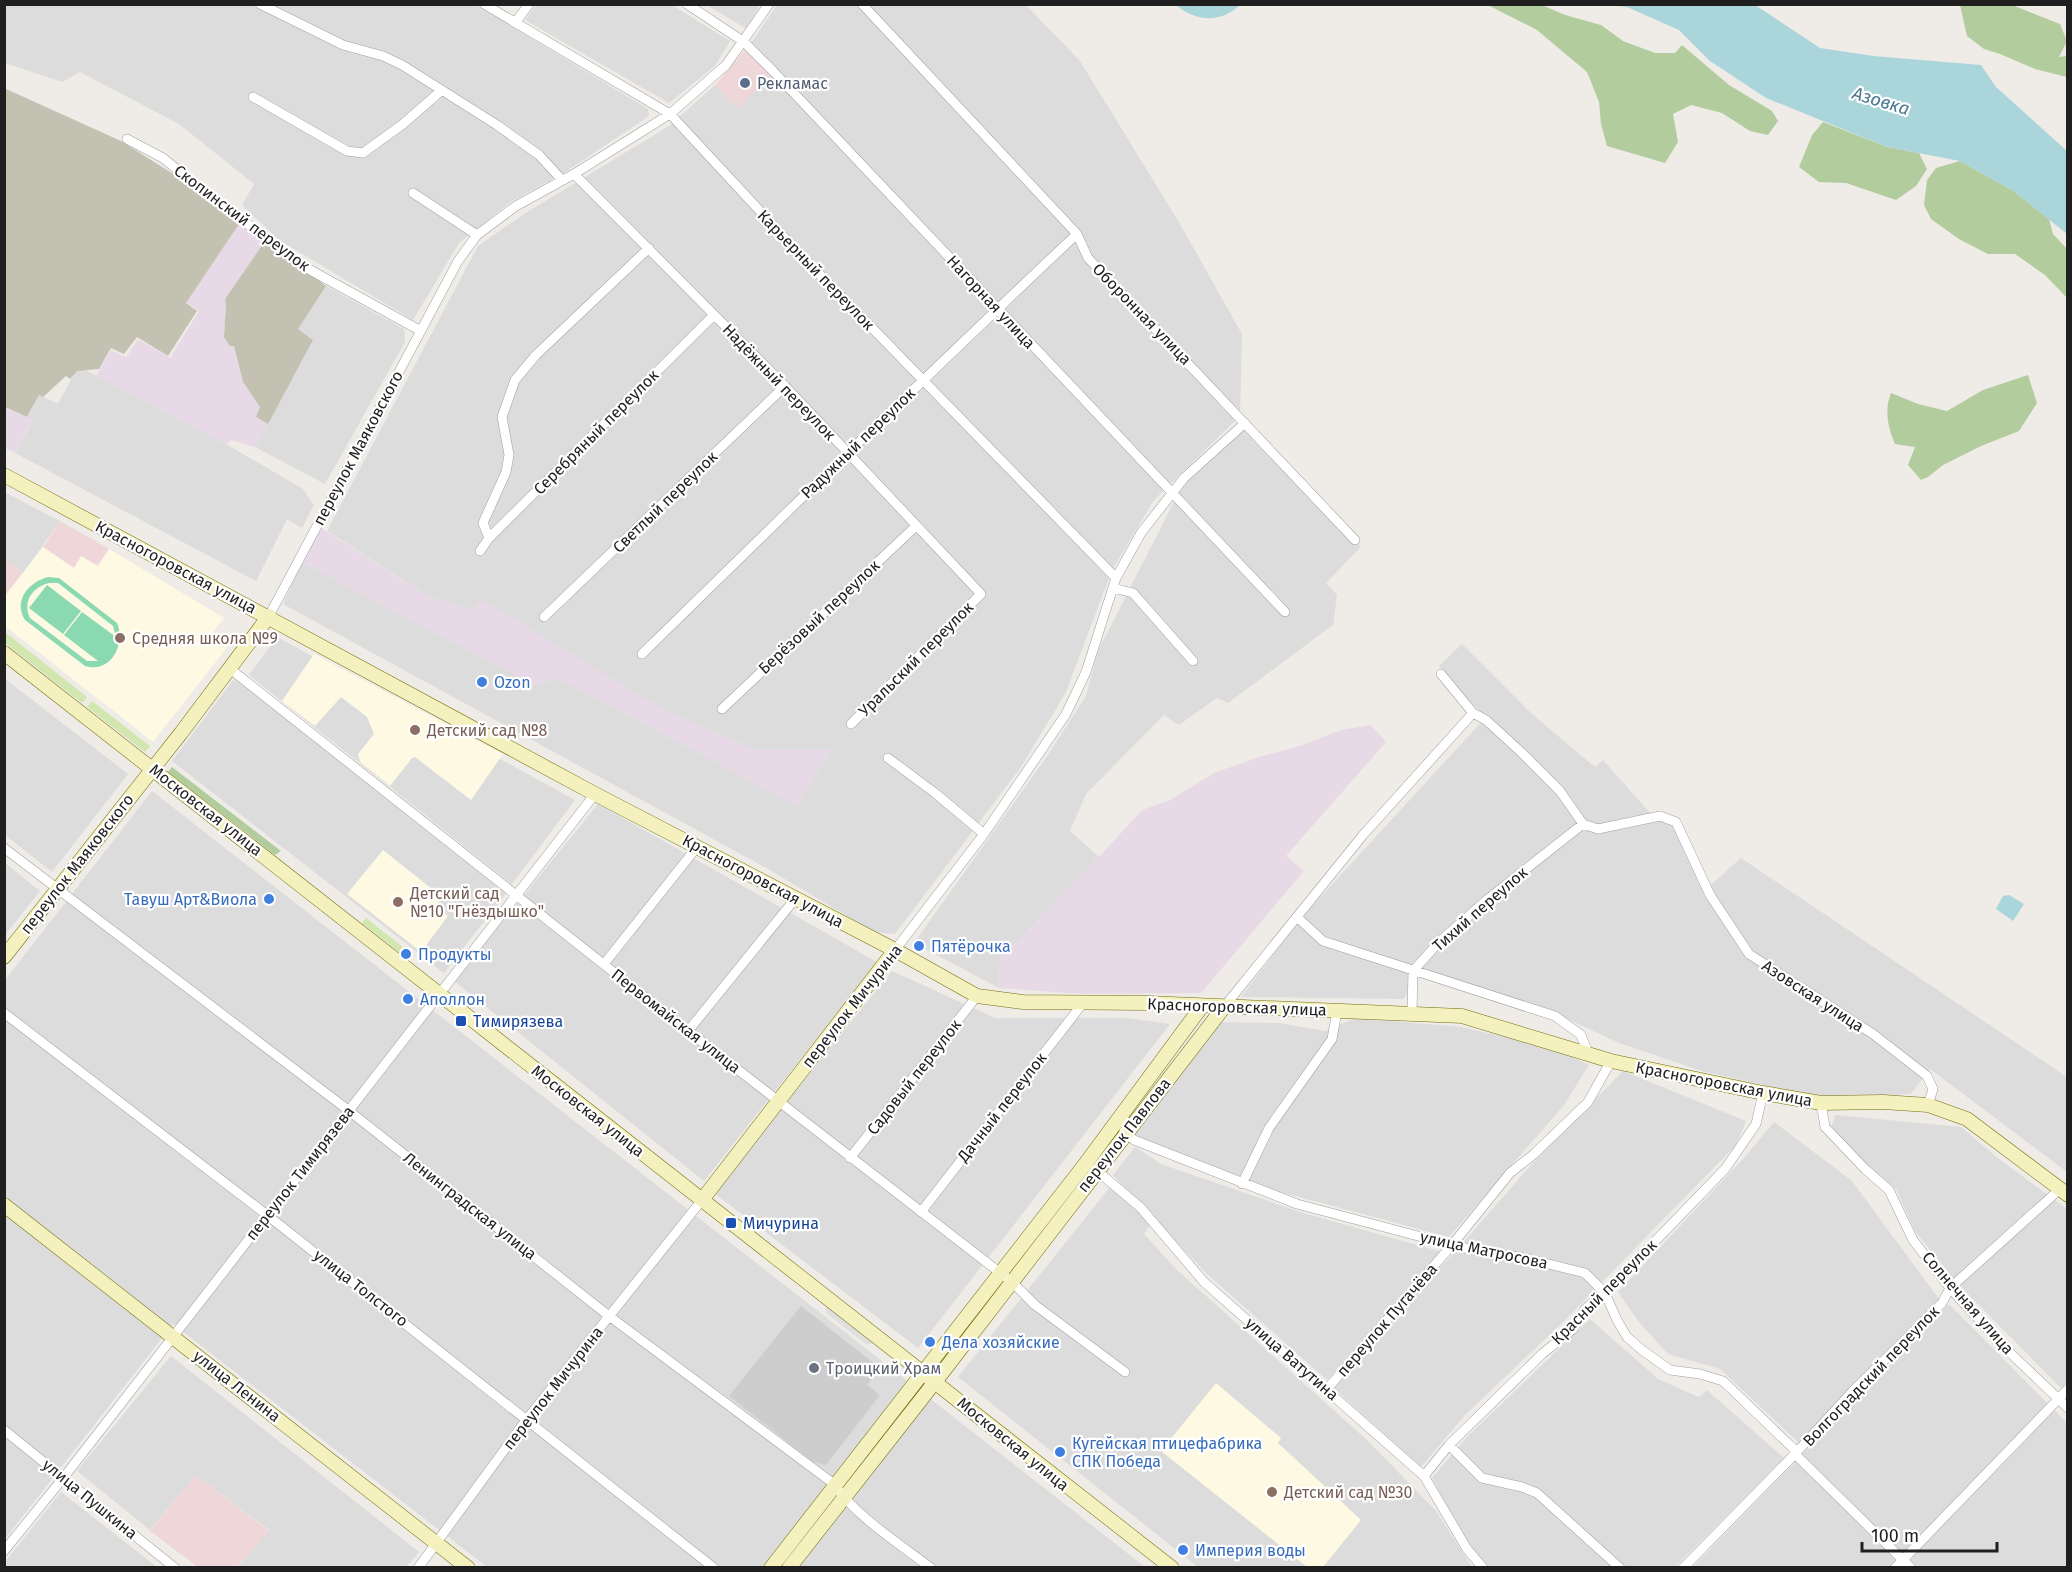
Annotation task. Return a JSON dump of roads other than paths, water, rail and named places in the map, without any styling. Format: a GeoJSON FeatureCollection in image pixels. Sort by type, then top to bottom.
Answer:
{"type":"FeatureCollection","features":[{"type":"Feature","properties":{"kind":"street"},"geometry":{"type":"LineString","coordinates":[[260,4],[343,45],[383,56],[442,90],[539,155],[562,180]]}},
{"type":"Feature","properties":{"kind":"street","name":"Карьерный переулок"},"geometry":{"type":"LineString","coordinates":[[484,4],[670,114],[798,252],[1114,583],[1134,593],[1193,661]]}},
{"type":"Feature","properties":{"kind":"street"},"geometry":{"type":"LineString","coordinates":[[515,23],[529,4]]}},
{"type":"Feature","properties":{"kind":"street","name":"Нагорная улица"},"geometry":{"type":"LineString","coordinates":[[687,4],[744,42],[1285,612]]}},
{"type":"Feature","properties":{"kind":"street","name":"переулок Маяковского"},"geometry":{"type":"LineString","coordinates":[[4,957],[269,616],[458,261],[477,236],[516,206],[574,174],[670,114],[726,65],[769,4]]}},
{"type":"Feature","properties":{"kind":"street","name":"Оборонная улица"},"geometry":{"type":"LineString","coordinates":[[862,4],[1077,234],[1088,258],[1355,540]]}},
{"type":"Feature","properties":{"kind":"street"},"geometry":{"type":"LineString","coordinates":[[253,97],[347,151],[363,153],[403,124],[442,90]]}},
{"type":"Feature","properties":{"kind":"street","name":"Скопинский переулок"},"geometry":{"type":"LineString","coordinates":[[128,139],[163,158],[303,266],[421,331]]}},
{"type":"Feature","properties":{"kind":"street","name":"Надёжный переулок"},"geometry":{"type":"LineString","coordinates":[[574,174],[785,386],[981,594]]}},
{"type":"Feature","properties":{"kind":"street"},"geometry":{"type":"LineString","coordinates":[[412,193],[477,236]]}},
{"type":"Feature","properties":{"kind":"street","name":"Радужный переулок"},"geometry":{"type":"LineString","coordinates":[[642,654],[922,380],[998,311],[1077,234]]}},
{"type":"Feature","properties":{"kind":"street"},"geometry":{"type":"LineString","coordinates":[[489,538],[483,523],[506,472],[508,454],[502,417],[515,380],[536,355],[649,248]]}},
{"type":"Feature","properties":{"kind":"street","name":"Серебряный переулок"},"geometry":{"type":"LineString","coordinates":[[480,551],[489,538],[714,315]]}},
{"type":"Feature","properties":{"kind":"street","name":"Светлый переулок"},"geometry":{"type":"LineString","coordinates":[[544,617],[785,386]]}},
{"type":"Feature","properties":{"kind":"street","name":"переулок Мичурина"},"geometry":{"type":"LineString","coordinates":[[418,1568],[527,1419],[702,1200],[984,834],[1066,714],[1086,672],[1114,583],[1141,532],[1184,478],[1245,423]]}},
{"type":"Feature","properties":{"kind":"street","name":"Красногоровская улица"},"geometry":{"type":"LineString","coordinates":[[4,475],[595,794],[895,950],[977,996],[1023,1002],[1147,1003],[1462,1016],[1611,1061],[1763,1094],[1821,1103],[1883,1102],[1928,1105],[1967,1119],[2064,1192]]}},
{"type":"Feature","properties":{"kind":"street","name":"Берёзовый переулок"},"geometry":{"type":"LineString","coordinates":[[722,709],[916,526]]}},
{"type":"Feature","properties":{"kind":"street","name":"Уральский переулок"},"geometry":{"type":"LineString","coordinates":[[851,724],[981,594]]}},
{"type":"Feature","properties":{"kind":"street","name":"Московская улица"},"geometry":{"type":"LineString","coordinates":[[4,653],[1172,1568]]}},
{"type":"Feature","properties":{"kind":"street","name":"Первомайская улица"},"geometry":{"type":"LineString","coordinates":[[229,668],[688,1031],[1012,1282],[1035,1305],[1125,1372]]}},
{"type":"Feature","properties":{"kind":"street"},"geometry":{"type":"LineString","coordinates":[[1441,674],[1473,713],[1486,720],[1560,791],[1583,824]]}},
{"type":"Feature","properties":{"kind":"street","name":"переулок Павлова"},"geometry":{"type":"LineString","coordinates":[[771,1568],[999,1274],[1224,1007],[1363,835],[1473,713]]}},
{"type":"Feature","properties":{"kind":"street"},"geometry":{"type":"LineString","coordinates":[[888,758],[984,834]]}},
{"type":"Feature","properties":{"kind":"street","name":"переулок Тимирязева"},"geometry":{"type":"LineString","coordinates":[[4,1551],[64,1478],[595,794]]}},
{"type":"Feature","properties":{"kind":"street","name":"Азовская улица"},"geometry":{"type":"LineString","coordinates":[[1583,824],[1598,830],[1660,816],[1676,822],[1710,895],[1749,954],[1864,1028],[1927,1076],[1933,1089],[1928,1105]]}},
{"type":"Feature","properties":{"kind":"street","name":"Тихий переулок"},"geometry":{"type":"LineString","coordinates":[[1413,971],[1439,942],[1488,899],[1583,824]]}},
{"type":"Feature","properties":{"kind":"street"},"geometry":{"type":"LineString","coordinates":[[604,964],[697,847]]}},
{"type":"Feature","properties":{"kind":"street","name":"Ленинградская улица"},"geometry":{"type":"LineString","coordinates":[[4,848],[348,1110],[609,1316],[834,1484],[843,1498],[931,1568]]}},
{"type":"Feature","properties":{"kind":"street"},"geometry":{"type":"LineString","coordinates":[[688,1031],[795,899]]}},
{"type":"Feature","properties":{"kind":"street"},"geometry":{"type":"LineString","coordinates":[[1297,917],[1323,941],[1555,1016],[1581,1035],[1588,1053]]}},
{"type":"Feature","properties":{"kind":"street"},"geometry":{"type":"LineString","coordinates":[[1412,1013],[1413,971]]}},
{"type":"Feature","properties":{"kind":"street","name":"Садовый переулок"},"geometry":{"type":"LineString","coordinates":[[850,1158],[977,996]]}},
{"type":"Feature","properties":{"kind":"street","name":"Дачный переулок"},"geometry":{"type":"LineString","coordinates":[[921,1212],[1083,1003]]}},
{"type":"Feature","properties":{"kind":"street","name":"переулок Павлова"},"geometry":{"type":"LineString","coordinates":[[1120,1129],[1202,1006]]}},
{"type":"Feature","properties":{"kind":"street"},"geometry":{"type":"LineString","coordinates":[[1242,1184],[1269,1128],[1332,1039],[1337,1011]]}},
{"type":"Feature","properties":{"kind":"street","name":"улица Толстого"},"geometry":{"type":"LineString","coordinates":[[4,1013],[267,1215],[714,1568]]}},
{"type":"Feature","properties":{"kind":"street","name":"переулок Пугачёва"},"geometry":{"type":"LineString","coordinates":[[1327,1389],[1452,1245],[1510,1173],[1534,1154],[1588,1102],[1611,1061]]}},
{"type":"Feature","properties":{"kind":"street","name":"Красный переулок"},"geometry":{"type":"LineString","coordinates":[[1424,1476],[1449,1445],[1542,1354],[1573,1329],[1585,1309],[1605,1293],[1725,1169],[1756,1124],[1763,1094]]}},
{"type":"Feature","properties":{"kind":"street","name":"Солнечная улица"},"geometry":{"type":"LineString","coordinates":[[1821,1103],[1826,1127],[1889,1191],[1913,1240],[1950,1288],[2067,1408]]}},
{"type":"Feature","properties":{"kind":"street","name":"улица Матросова"},"geometry":{"type":"LineString","coordinates":[[1120,1129],[1134,1140],[1297,1204],[1496,1256],[1520,1257],[1585,1273],[1605,1293],[1627,1337],[1670,1370],[1700,1374],[1723,1381],[1911,1568]]}},
{"type":"Feature","properties":{"kind":"street","name":"переулок Павлова"},"geometry":{"type":"LineString","coordinates":[[789,1568],[1012,1282],[1091,1166]]}},
{"type":"Feature","properties":{"kind":"street","name":"улица Ватутина"},"geometry":{"type":"LineString","coordinates":[[1091,1166],[1141,1208],[1204,1282],[1424,1476],[1467,1549],[1483,1568]]}},
{"type":"Feature","properties":{"kind":"street","name":"Волгоградский переулок"},"geometry":{"type":"LineString","coordinates":[[1683,1568],[1796,1453],[1852,1392],[1942,1303],[1950,1288],[2064,1192]]}},
{"type":"Feature","properties":{"kind":"street","name":"улица Ленина"},"geometry":{"type":"LineString","coordinates":[[4,1205],[468,1568]]}},
{"type":"Feature","properties":{"kind":"street"},"geometry":{"type":"LineString","coordinates":[[1895,1568],[2067,1389]]}},
{"type":"Feature","properties":{"kind":"street","name":"улица Пушкина"},"geometry":{"type":"LineString","coordinates":[[4,1430],[176,1568]]}},
{"type":"Feature","properties":{"kind":"street"},"geometry":{"type":"LineString","coordinates":[[1449,1445],[1482,1478],[1522,1486],[1537,1493],[1620,1568]]}},
{"type":"Feature","properties":{"kind":"water"},"geometry":{"type":"Polygon","coordinates":[[[1176,5],[1240,5],[1225,15],[1208,18],[1192,15],[1176,5]]]}},
{"type":"Feature","properties":{"kind":"water","name":"Азовка"},"geometry":{"type":"Polygon","coordinates":[[[1609,5],[1755,5],[1820,48],[1873,56],[1981,65],[1996,87],[2067,151],[2067,234],[2012,190],[1960,161],[1887,147],[1766,98],[1710,61],[1679,30],[1627,7],[1609,5]]]}},
{"type":"Feature","properties":{"kind":"water"},"geometry":{"type":"Polygon","coordinates":[[[2009,895],[2024,904],[2013,921],[1996,909],[2003,896],[2009,895]]]}},
{"type":"Feature","properties":{"kind":"place","name":"Рекламас"},"geometry":{"type":"Point","coordinates":[745,83]}},
{"type":"Feature","properties":{"kind":"place","name":"Средняя школа №9"},"geometry":{"type":"Point","coordinates":[120,638]}},
{"type":"Feature","properties":{"kind":"place","name":"Ozon"},"geometry":{"type":"Point","coordinates":[482,682]}},
{"type":"Feature","properties":{"kind":"place","name":"Детский сад №8"},"geometry":{"type":"Point","coordinates":[415,730]}},
{"type":"Feature","properties":{"kind":"place","name":"Тавуш Арт&Виола"},"geometry":{"type":"Point","coordinates":[269,899]}},
{"type":"Feature","properties":{"kind":"place","name":"Детский сад №10 \"Гнёздышко\""},"geometry":{"type":"Point","coordinates":[398,902]}},
{"type":"Feature","properties":{"kind":"place","name":"Пятёрочка"},"geometry":{"type":"Point","coordinates":[919,946]}},
{"type":"Feature","properties":{"kind":"place","name":"Продукты"},"geometry":{"type":"Point","coordinates":[406,954]}},
{"type":"Feature","properties":{"kind":"place","name":"Аполлон"},"geometry":{"type":"Point","coordinates":[408,999]}},
{"type":"Feature","properties":{"kind":"place","name":"Тимирязева"},"geometry":{"type":"Point","coordinates":[461,1021]}},
{"type":"Feature","properties":{"kind":"place","name":"Мичурина"},"geometry":{"type":"Point","coordinates":[731,1223]}},
{"type":"Feature","properties":{"kind":"place","name":"Дела хозяйские"},"geometry":{"type":"Point","coordinates":[930,1342]}},
{"type":"Feature","properties":{"kind":"place","name":"Троицкий Храм"},"geometry":{"type":"Point","coordinates":[814,1368]}},
{"type":"Feature","properties":{"kind":"place","name":"Кугейская птицефабрика СПК Победа"},"geometry":{"type":"Point","coordinates":[1060,1452]}},
{"type":"Feature","properties":{"kind":"place","name":"Детский сад №30"},"geometry":{"type":"Point","coordinates":[1272,1492]}},
{"type":"Feature","properties":{"kind":"place","name":"Империя воды"},"geometry":{"type":"Point","coordinates":[1183,1550]}}]}
